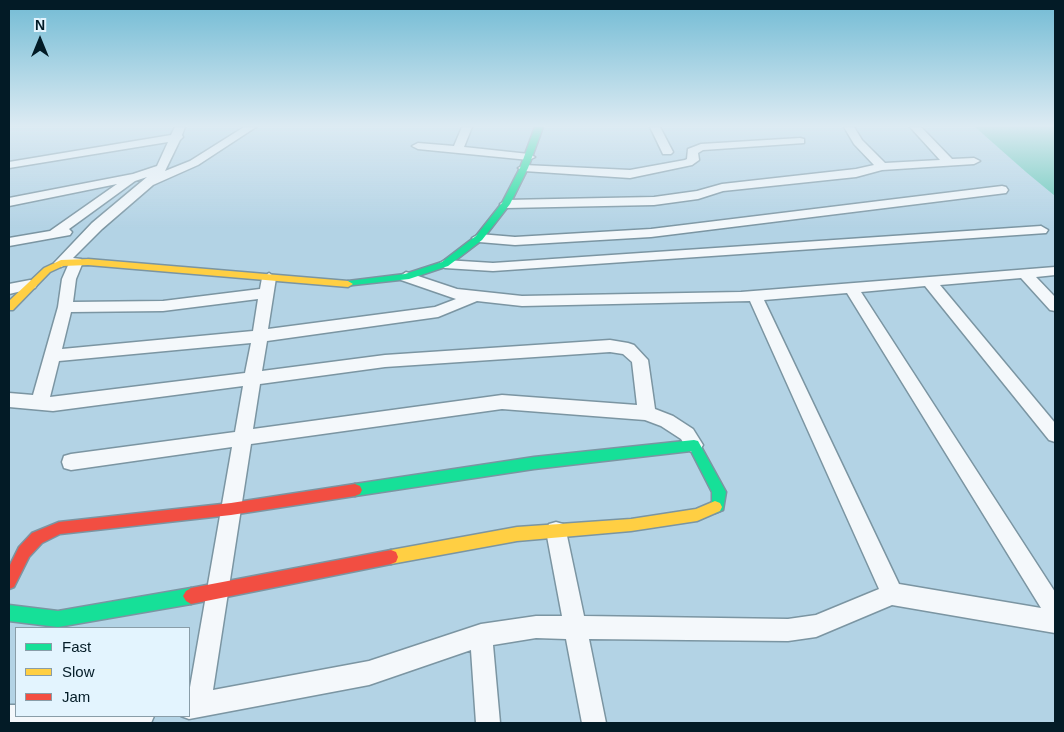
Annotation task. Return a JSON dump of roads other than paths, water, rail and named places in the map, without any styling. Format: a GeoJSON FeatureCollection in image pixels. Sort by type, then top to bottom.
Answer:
{"type":"FeatureCollection","features":[{"type":"Feature","properties":{"kind":"street"},"geometry":{"type":"LineString","coordinates":[[9,165],[29,161]]}},
{"type":"Feature","properties":{"kind":"street"},"geometry":{"type":"LineString","coordinates":[[40,404],[65,306],[69,279],[69,262],[97,226],[148,183],[162,168],[165,161]]}},
{"type":"Feature","properties":{"kind":"street"},"geometry":{"type":"LineString","coordinates":[[148,183],[197,161]]}},
{"type":"Feature","properties":{"kind":"street"},"geometry":{"type":"LineString","coordinates":[[9,307],[47,270],[69,262],[268,286],[352,284],[406,277],[445,264],[479,238],[506,204],[527,161]]}},
{"type":"Feature","properties":{"kind":"street"},"geometry":{"type":"LineString","coordinates":[[524,168],[630,174],[691,161]]}},
{"type":"Feature","properties":{"kind":"street"},"geometry":{"type":"LineString","coordinates":[[876,161],[882,168]]}},
{"type":"Feature","properties":{"kind":"street"},"geometry":{"type":"LineString","coordinates":[[506,204],[654,201],[698,195],[722,188],[856,173],[882,168],[960,161]]}},
{"type":"Feature","properties":{"kind":"street"},"geometry":{"type":"LineString","coordinates":[[9,202],[135,177],[162,168]]}},
{"type":"Feature","properties":{"kind":"street"},"geometry":{"type":"LineString","coordinates":[[55,233],[135,177]]}},
{"type":"Feature","properties":{"kind":"street"},"geometry":{"type":"LineString","coordinates":[[479,238],[515,241],[651,233],[1002,190]]}},
{"type":"Feature","properties":{"kind":"street"},"geometry":{"type":"LineString","coordinates":[[9,242],[97,226]]}},
{"type":"Feature","properties":{"kind":"street"},"geometry":{"type":"LineString","coordinates":[[445,264],[493,267],[1041,230]]}},
{"type":"Feature","properties":{"kind":"street"},"geometry":{"type":"LineString","coordinates":[[406,277],[424,285],[476,296],[522,301],[755,296],[1055,271]]}},
{"type":"Feature","properties":{"kind":"street"},"geometry":{"type":"LineString","coordinates":[[1025,274],[1055,306]]}},
{"type":"Feature","properties":{"kind":"street"},"geometry":{"type":"LineString","coordinates":[[929,282],[1055,435]]}},
{"type":"Feature","properties":{"kind":"street"},"geometry":{"type":"LineString","coordinates":[[9,289],[30,285]]}},
{"type":"Feature","properties":{"kind":"street"},"geometry":{"type":"LineString","coordinates":[[65,306],[163,306],[268,286]]}},
{"type":"Feature","properties":{"kind":"street"},"geometry":{"type":"LineString","coordinates":[[268,286],[218,591],[194,705],[369,673],[481,635],[536,627],[788,630],[816,626],[892,594],[1055,622]]}},
{"type":"Feature","properties":{"kind":"street"},"geometry":{"type":"LineString","coordinates":[[851,288],[1055,611]]}},
{"type":"Feature","properties":{"kind":"street"},"geometry":{"type":"LineString","coordinates":[[53,356],[260,336],[438,312],[476,296]]}},
{"type":"Feature","properties":{"kind":"street"},"geometry":{"type":"LineString","coordinates":[[755,296],[892,594]]}},
{"type":"Feature","properties":{"kind":"street"},"geometry":{"type":"LineString","coordinates":[[9,400],[52,404],[252,380],[386,361],[610,346],[628,349],[640,360],[646,413]]}},
{"type":"Feature","properties":{"kind":"street"},"geometry":{"type":"LineString","coordinates":[[9,613],[58,619],[218,591],[517,534],[631,525],[697,515],[718,506],[719,492],[687,434],[667,421],[646,413],[626,410],[502,402],[71,462]]}},
{"type":"Feature","properties":{"kind":"street"},"geometry":{"type":"LineString","coordinates":[[9,582],[24,552],[37,538],[59,528],[231,509],[534,463],[694,445]]}},
{"type":"Feature","properties":{"kind":"street"},"geometry":{"type":"LineString","coordinates":[[556,531],[594,723]]}},
{"type":"Feature","properties":{"kind":"street"},"geometry":{"type":"LineString","coordinates":[[481,635],[488,723]]}}]}
